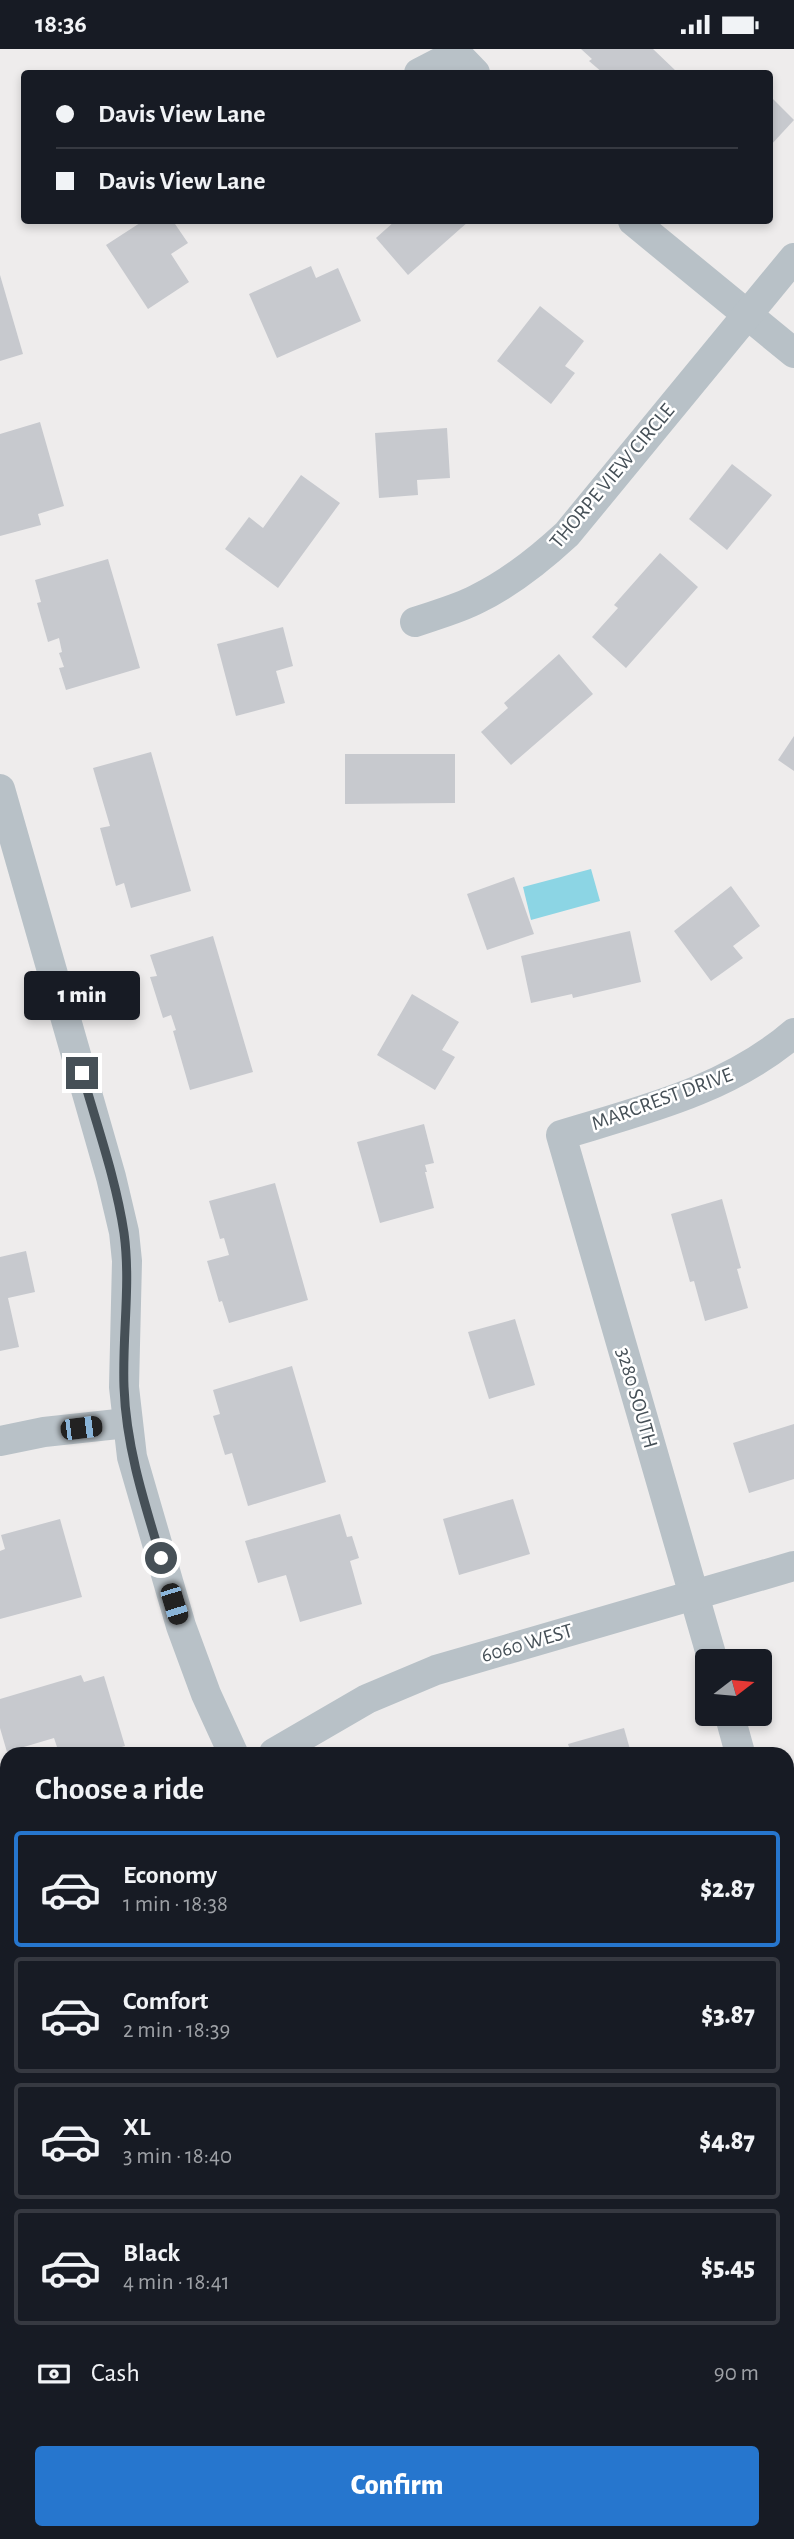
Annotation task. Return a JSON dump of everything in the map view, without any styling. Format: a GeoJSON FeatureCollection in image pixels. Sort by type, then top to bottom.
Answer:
{"type":"FeatureCollection","features":[{"type":"Feature","properties":{"kind":"street"},"geometry":{"type":"LineString","coordinates":[[428,70],[461,59]]}},
{"type":"Feature","properties":{"kind":"street"},"geometry":{"type":"LineString","coordinates":[[637,224],[794,353]]}},
{"type":"Feature","properties":{"kind":"street","name":"THORPE VIEW CIRCLE"},"geometry":{"type":"LineString","coordinates":[[415,622],[475,601],[500,587],[548,552],[587,512],[794,258]]}},
{"type":"Feature","properties":{"kind":"street"},"geometry":{"type":"LineString","coordinates":[[0,789],[124,1231],[128,1290],[124,1387],[127,1423],[140,1490],[181,1626],[206,1694],[230,1747]]}},
{"type":"Feature","properties":{"kind":"street","name":"MARCREST DRIVE"},"geometry":{"type":"LineString","coordinates":[[561,1135],[706,1088],[745,1069],[794,1033]]}},
{"type":"Feature","properties":{"kind":"street","name":"3280 SOUTH"},"geometry":{"type":"LineString","coordinates":[[561,1135],[710,1649]]}},
{"type":"Feature","properties":{"kind":"street"},"geometry":{"type":"LineString","coordinates":[[0,1441],[44,1432],[127,1423]]}},
{"type":"Feature","properties":{"kind":"street","name":"6060 WEST"},"geometry":{"type":"LineString","coordinates":[[284,1747],[356,1705],[436,1670],[794,1566]]}},
{"type":"Feature","properties":{"kind":"street"},"geometry":{"type":"LineString","coordinates":[[733,1726],[738,1747]]}},
{"type":"Feature","properties":{"kind":"water"},"geometry":{"type":"Polygon","coordinates":[[[591,869],[600,901],[531,920],[523,887],[591,869]]]}},
{"type":"Feature","properties":{"kind":"building"},"geometry":{"type":"Polygon","coordinates":[[[581,49],[653,49],[675,70],[600,70],[589,61],[592,59],[581,49]]]}},
{"type":"Feature","properties":{"kind":"building"},"geometry":{"type":"Polygon","coordinates":[[[773,99],[794,120],[773,143],[773,99]]]}},
{"type":"Feature","properties":{"kind":"building"},"geometry":{"type":"Polygon","coordinates":[[[138,224],[175,224],[188,243],[171,254],[189,282],[148,309],[106,245],[138,224]]]}},
{"type":"Feature","properties":{"kind":"building"},"geometry":{"type":"Polygon","coordinates":[[[392,224],[466,224],[408,275],[376,238],[392,224]]]}},
{"type":"Feature","properties":{"kind":"building"},"geometry":{"type":"Polygon","coordinates":[[[311,266],[316,278],[338,268],[361,321],[277,358],[249,294],[311,266]]]}},
{"type":"Feature","properties":{"kind":"building"},"geometry":{"type":"Polygon","coordinates":[[[0,275],[23,354],[0,361],[0,275]]]}},
{"type":"Feature","properties":{"kind":"building"},"geometry":{"type":"Polygon","coordinates":[[[540,306],[584,341],[565,366],[575,373],[551,404],[497,361],[540,306]]]}},
{"type":"Feature","properties":{"kind":"building"},"geometry":{"type":"Polygon","coordinates":[[[40,422],[64,506],[38,514],[41,525],[0,536],[0,434],[40,422]]]}},
{"type":"Feature","properties":{"kind":"building"},"geometry":{"type":"Polygon","coordinates":[[[447,428],[450,478],[417,480],[418,495],[379,498],[375,433],[447,428]]]}},
{"type":"Feature","properties":{"kind":"building"},"geometry":{"type":"Polygon","coordinates":[[[732,464],[772,495],[727,550],[689,519],[732,464]]]}},
{"type":"Feature","properties":{"kind":"building"},"geometry":{"type":"Polygon","coordinates":[[[301,475],[340,503],[278,588],[225,549],[249,517],[263,528],[301,475]]]}},
{"type":"Feature","properties":{"kind":"building"},"geometry":{"type":"Polygon","coordinates":[[[660,553],[698,587],[626,668],[592,637],[618,608],[614,605],[660,553]]]}},
{"type":"Feature","properties":{"kind":"building"},"geometry":{"type":"Polygon","coordinates":[[[108,559],[140,668],[66,690],[59,668],[64,667],[59,653],[62,652],[59,638],[48,642],[37,603],[41,602],[35,580],[108,559]]]}},
{"type":"Feature","properties":{"kind":"building"},"geometry":{"type":"Polygon","coordinates":[[[283,627],[293,666],[276,671],[285,703],[236,716],[217,644],[283,627]]]}},
{"type":"Feature","properties":{"kind":"building"},"geometry":{"type":"Polygon","coordinates":[[[559,654],[593,694],[511,765],[481,732],[508,708],[504,703],[559,654]]]}},
{"type":"Feature","properties":{"kind":"building"},"geometry":{"type":"Polygon","coordinates":[[[794,736],[794,771],[778,760],[794,736]]]}},
{"type":"Feature","properties":{"kind":"building"},"geometry":{"type":"Polygon","coordinates":[[[151,752],[191,891],[131,908],[124,883],[116,886],[100,828],[110,826],[93,768],[151,752]]]}},
{"type":"Feature","properties":{"kind":"building"},"geometry":{"type":"Polygon","coordinates":[[[345,754],[455,754],[455,803],[345,804],[345,754]]]}},
{"type":"Feature","properties":{"kind":"building"},"geometry":{"type":"Polygon","coordinates":[[[514,877],[534,934],[487,950],[467,894],[514,877]]]}},
{"type":"Feature","properties":{"kind":"building"},"geometry":{"type":"Polygon","coordinates":[[[731,886],[760,926],[733,946],[743,958],[711,981],[674,931],[731,886]]]}},
{"type":"Feature","properties":{"kind":"building"},"geometry":{"type":"Polygon","coordinates":[[[630,931],[641,982],[573,998],[572,994],[531,1003],[521,956],[630,931]]]}},
{"type":"Feature","properties":{"kind":"building"},"geometry":{"type":"Polygon","coordinates":[[[213,936],[253,1072],[190,1090],[171,1015],[163,1018],[150,977],[157,976],[150,955],[213,936]]]}},
{"type":"Feature","properties":{"kind":"building"},"geometry":{"type":"Polygon","coordinates":[[[412,994],[459,1022],[442,1050],[455,1057],[435,1090],[377,1055],[412,994]]]}},
{"type":"Feature","properties":{"kind":"building"},"geometry":{"type":"Polygon","coordinates":[[[424,1124],[434,1163],[425,1165],[425,1172],[434,1208],[380,1223],[357,1142],[424,1124]]]}},
{"type":"Feature","properties":{"kind":"building"},"geometry":{"type":"Polygon","coordinates":[[[275,1183],[308,1300],[229,1323],[222,1301],[219,1302],[207,1261],[229,1255],[224,1238],[220,1239],[209,1201],[275,1183]]]}},
{"type":"Feature","properties":{"kind":"building"},"geometry":{"type":"Polygon","coordinates":[[[722,1199],[741,1268],[737,1269],[748,1308],[705,1321],[694,1281],[690,1282],[671,1214],[722,1199]]]}},
{"type":"Feature","properties":{"kind":"building"},"geometry":{"type":"Polygon","coordinates":[[[26,1251],[35,1292],[8,1298],[19,1347],[0,1351],[0,1257],[26,1251]]]}},
{"type":"Feature","properties":{"kind":"building"},"geometry":{"type":"Polygon","coordinates":[[[515,1319],[535,1385],[489,1399],[468,1332],[515,1319]]]}},
{"type":"Feature","properties":{"kind":"building"},"geometry":{"type":"Polygon","coordinates":[[[292,1366],[326,1482],[248,1506],[232,1453],[225,1455],[213,1416],[220,1414],[213,1390],[292,1366]]]}},
{"type":"Feature","properties":{"kind":"building"},"geometry":{"type":"Polygon","coordinates":[[[794,1424],[794,1479],[749,1493],[733,1443],[794,1424]]]}},
{"type":"Feature","properties":{"kind":"building"},"geometry":{"type":"Polygon","coordinates":[[[513,1499],[530,1554],[459,1575],[443,1519],[513,1499]]]}},
{"type":"Feature","properties":{"kind":"building"},"geometry":{"type":"Polygon","coordinates":[[[340,1514],[347,1537],[352,1536],[359,1558],[350,1561],[362,1604],[300,1622],[286,1575],[258,1583],[245,1541],[340,1514]]]}},
{"type":"Feature","properties":{"kind":"building"},"geometry":{"type":"Polygon","coordinates":[[[60,1519],[82,1597],[0,1619],[0,1551],[5,1549],[1,1535],[60,1519]]]}},
{"type":"Feature","properties":{"kind":"building"},"geometry":{"type":"Polygon","coordinates":[[[81,1675],[84,1682],[104,1676],[125,1746],[57,1747],[54,1738],[24,1747],[6,1747],[0,1728],[0,1699],[81,1675]]]}},
{"type":"Feature","properties":{"kind":"building"},"geometry":{"type":"Polygon","coordinates":[[[624,1728],[629,1747],[569,1747],[568,1744],[624,1728]]]}},
{"type":"Feature","properties":{"kind":"route"},"geometry":{"type":"LineString","coordinates":[[82,1073],[124,1231],[128,1290],[124,1363],[127,1423],[140,1490],[161,1558]]}}]}
